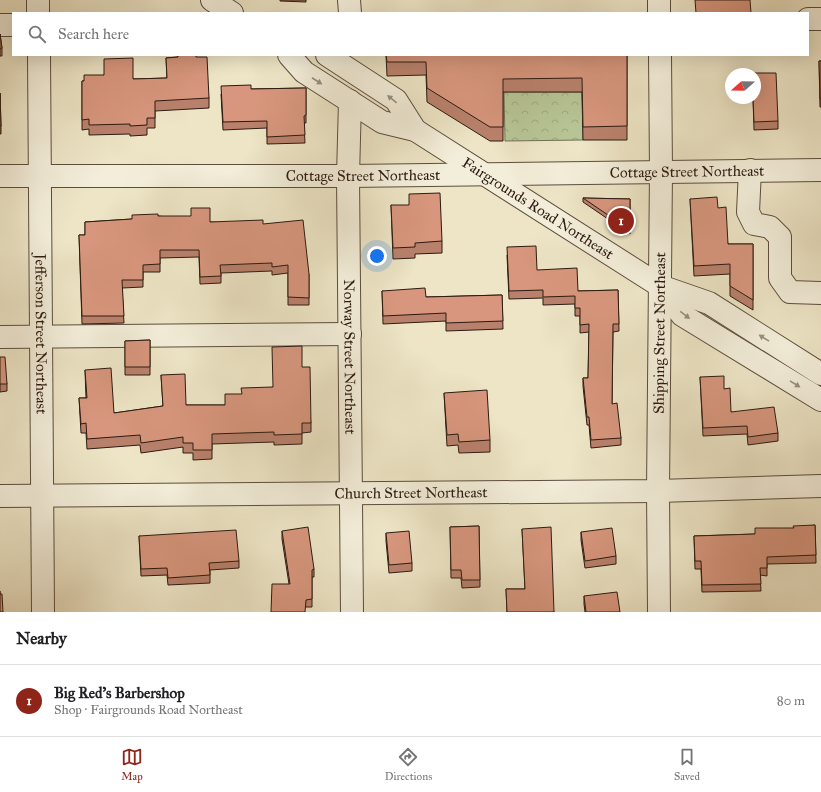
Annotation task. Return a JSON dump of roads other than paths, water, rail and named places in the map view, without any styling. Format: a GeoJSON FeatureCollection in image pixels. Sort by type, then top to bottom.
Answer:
{"type":"FeatureCollection","features":[{"type":"Feature","properties":{"kind":"street"},"geometry":{"type":"LineString","coordinates":[[38,0],[38,12]]}},
{"type":"Feature","properties":{"kind":"street"},"geometry":{"type":"LineString","coordinates":[[212,0],[230,12]]}},
{"type":"Feature","properties":{"kind":"street"},"geometry":{"type":"LineString","coordinates":[[349,0],[350,12]]}},
{"type":"Feature","properties":{"kind":"street"},"geometry":{"type":"LineString","coordinates":[[659,0],[659,12]]}},
{"type":"Feature","properties":{"kind":"street"},"geometry":{"type":"LineString","coordinates":[[809,19],[821,19]]}},
{"type":"Feature","properties":{"kind":"street"},"geometry":{"type":"LineString","coordinates":[[0,25],[12,25]]}},
{"type":"Feature","properties":{"kind":"street","name":"Jefferson Street Northeast"},"geometry":{"type":"LineString","coordinates":[[38,56],[43,612]]}},
{"type":"Feature","properties":{"kind":"street","name":"Fairgrounds Road Northeast"},"geometry":{"type":"LineString","coordinates":[[290,56],[304,72],[382,122],[415,130],[660,286],[709,303],[821,374]]}},
{"type":"Feature","properties":{"kind":"street","name":"Fairgrounds Road Northeast"},"geometry":{"type":"LineString","coordinates":[[330,56],[351,63],[396,100],[415,130]]}},
{"type":"Feature","properties":{"kind":"street","name":"Shipping Street Northeast"},"geometry":{"type":"LineString","coordinates":[[659,612],[658,492],[661,171],[660,56]]}},
{"type":"Feature","properties":{"kind":"street","name":"Norway Street Northeast"},"geometry":{"type":"LineString","coordinates":[[350,101],[348,176],[352,612]]}},
{"type":"Feature","properties":{"kind":"street"},"geometry":{"type":"LineString","coordinates":[[750,170],[748,212],[754,224],[770,226],[780,237],[780,278],[790,292],[821,292]]}},
{"type":"Feature","properties":{"kind":"street","name":"Cottage Street Northeast"},"geometry":{"type":"LineString","coordinates":[[0,176],[348,176],[821,170]]}},
{"type":"Feature","properties":{"kind":"street","name":"Fairgrounds Road Northeast"},"geometry":{"type":"LineString","coordinates":[[660,286],[682,315],[821,400]]}},
{"type":"Feature","properties":{"kind":"street"},"geometry":{"type":"LineString","coordinates":[[0,337],[350,334]]}},
{"type":"Feature","properties":{"kind":"street","name":"Church Street Northeast"},"geometry":{"type":"LineString","coordinates":[[0,496],[658,492],[821,486]]}},
{"type":"Feature","properties":{"kind":"place","name":"Big Red's Barbershop"},"geometry":{"type":"Point","coordinates":[621,221]}}]}
